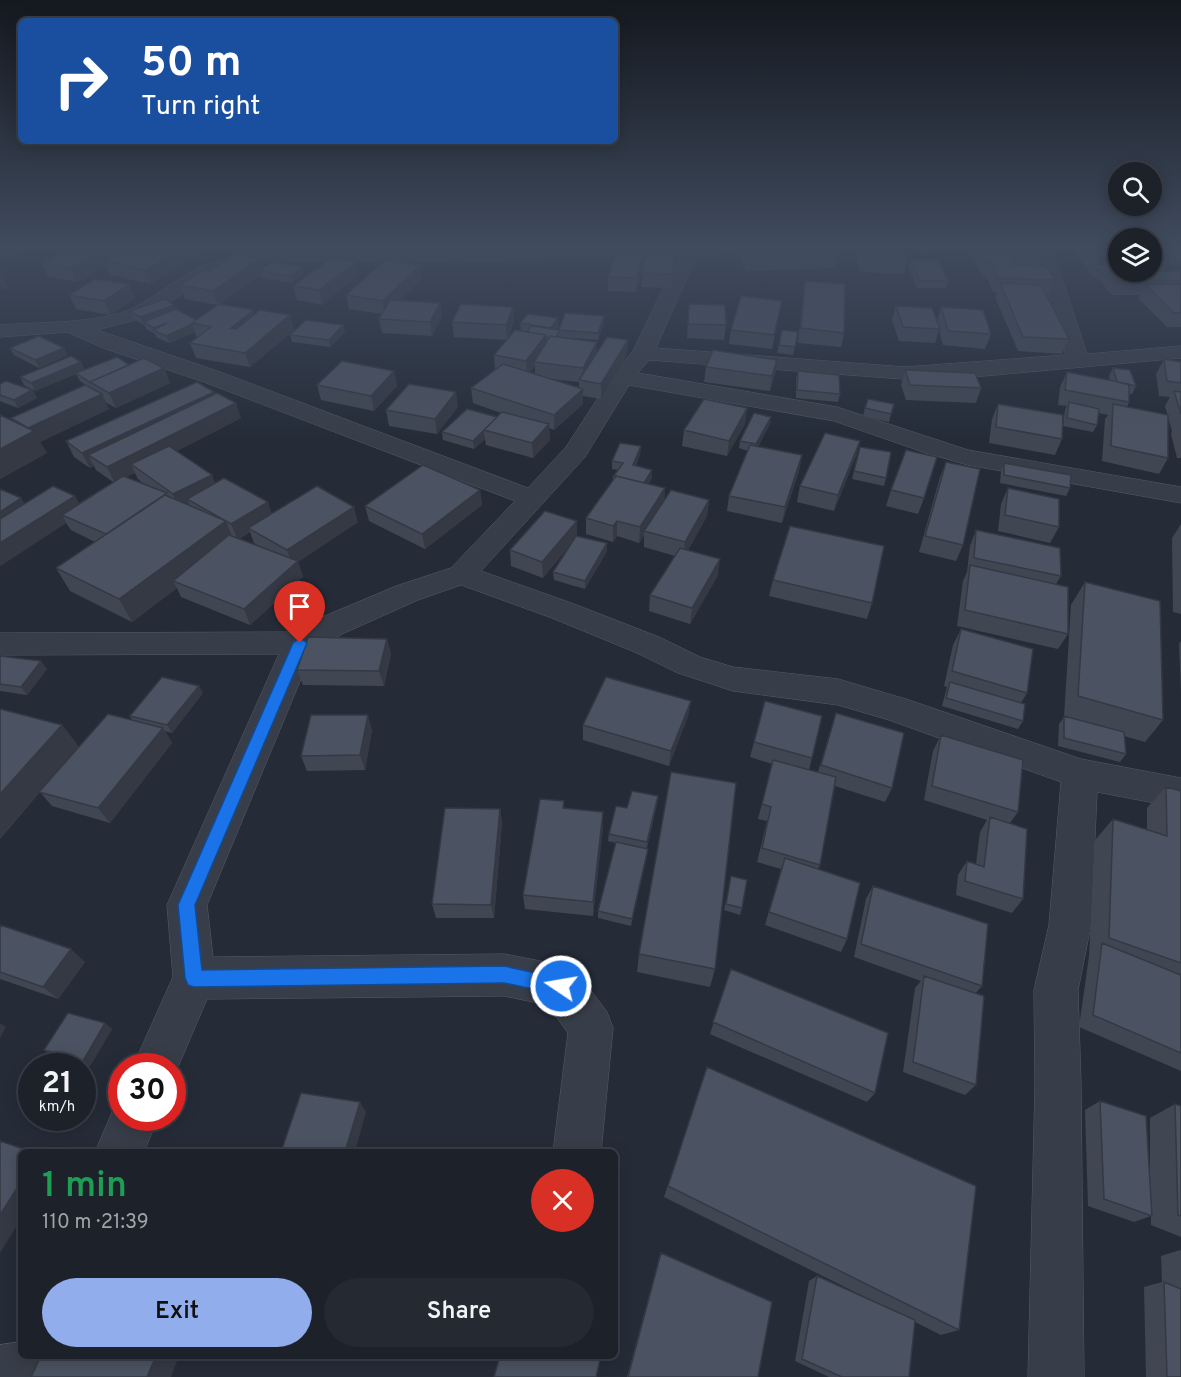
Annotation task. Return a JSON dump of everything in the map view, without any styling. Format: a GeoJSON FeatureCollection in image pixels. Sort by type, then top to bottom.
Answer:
{"type":"FeatureCollection","features":[{"type":"Feature","properties":{"kind":"street"},"geometry":{"type":"LineString","coordinates":[[0,331],[95,324],[140,312]]}},
{"type":"Feature","properties":{"kind":"street"},"geometry":{"type":"LineString","coordinates":[[0,644],[300,643],[331,626],[407,593],[460,575],[576,452],[623,378],[643,353],[662,312]]}},
{"type":"Feature","properties":{"kind":"street"},"geometry":{"type":"LineString","coordinates":[[1063,312],[1078,360]]}},
{"type":"Feature","properties":{"kind":"street"},"geometry":{"type":"LineString","coordinates":[[70,326],[533,498]]}},
{"type":"Feature","properties":{"kind":"street"},"geometry":{"type":"LineString","coordinates":[[643,353],[905,374],[1181,352]]}},
{"type":"Feature","properties":{"kind":"street"},"geometry":{"type":"LineString","coordinates":[[623,378],[837,414],[866,422],[921,445],[968,457],[1181,495]]}},
{"type":"Feature","properties":{"kind":"street"},"geometry":{"type":"LineString","coordinates":[[460,575],[563,611],[648,645],[689,665],[733,679],[838,692],[897,709],[1080,774],[1181,793]]}},
{"type":"Feature","properties":{"kind":"street"},"geometry":{"type":"LineString","coordinates":[[162,1053],[194,978],[187,905],[300,643]]}},
{"type":"Feature","properties":{"kind":"street"},"geometry":{"type":"LineString","coordinates":[[1056,1377],[1058,1085],[1056,990],[1070,925],[1080,774]]}},
{"type":"Feature","properties":{"kind":"street"},"geometry":{"type":"LineString","coordinates":[[194,978],[504,975],[561,986],[591,1028],[577,1149]]}},
{"type":"Feature","properties":{"kind":"street"},"geometry":{"type":"LineString","coordinates":[[120,1149],[128,1131]]}},
{"type":"Feature","properties":{"kind":"building"},"geometry":{"type":"Polygon","coordinates":[[[132,312],[153,312],[140,317],[132,312]]]}},
{"type":"Feature","properties":{"kind":"building"},"geometry":{"type":"Polygon","coordinates":[[[168,312],[182,312],[196,320],[166,336],[153,330],[167,323],[154,328],[143,322],[168,312]]]}},
{"type":"Feature","properties":{"kind":"building"},"geometry":{"type":"Polygon","coordinates":[[[207,312],[251,312],[231,328],[236,329],[257,312],[290,315],[245,353],[190,343],[211,327],[192,323],[207,312]]]}},
{"type":"Feature","properties":{"kind":"building"},"geometry":{"type":"Polygon","coordinates":[[[383,312],[435,312],[430,322],[379,319],[383,312]]]}},
{"type":"Feature","properties":{"kind":"building"},"geometry":{"type":"Polygon","coordinates":[[[457,312],[511,312],[506,325],[452,322],[457,312]]]}},
{"type":"Feature","properties":{"kind":"building"},"geometry":{"type":"Polygon","coordinates":[[[689,312],[725,312],[726,325],[688,324],[689,312]]]}},
{"type":"Feature","properties":{"kind":"building"},"geometry":{"type":"Polygon","coordinates":[[[736,312],[779,312],[774,335],[731,330],[736,312]]]}},
{"type":"Feature","properties":{"kind":"building"},"geometry":{"type":"Polygon","coordinates":[[[802,312],[844,312],[844,333],[801,328],[802,312]]]}},
{"type":"Feature","properties":{"kind":"building"},"geometry":{"type":"Polygon","coordinates":[[[898,312],[934,312],[940,329],[903,327],[898,312]]]}},
{"type":"Feature","properties":{"kind":"building"},"geometry":{"type":"Polygon","coordinates":[[[943,312],[984,312],[991,334],[948,331],[943,312]]]}},
{"type":"Feature","properties":{"kind":"building"},"geometry":{"type":"Polygon","coordinates":[[[1012,312],[1055,312],[1069,339],[1023,337],[1012,312]]]}},
{"type":"Feature","properties":{"kind":"building"},"geometry":{"type":"Polygon","coordinates":[[[565,313],[604,316],[598,333],[559,330],[565,313]]]}},
{"type":"Feature","properties":{"kind":"building"},"geometry":{"type":"Polygon","coordinates":[[[528,314],[558,318],[551,328],[520,323],[528,314]]]}},
{"type":"Feature","properties":{"kind":"building"},"geometry":{"type":"Polygon","coordinates":[[[306,320],[343,325],[329,340],[290,335],[306,320]]]}},
{"type":"Feature","properties":{"kind":"building"},"geometry":{"type":"Polygon","coordinates":[[[531,326],[560,330],[556,337],[550,336],[549,338],[546,335],[527,332],[531,326]]]}},
{"type":"Feature","properties":{"kind":"building"},"geometry":{"type":"Polygon","coordinates":[[[515,330],[546,335],[526,361],[494,355],[515,330]]]}},
{"type":"Feature","properties":{"kind":"building"},"geometry":{"type":"Polygon","coordinates":[[[782,330],[798,332],[795,347],[779,345],[782,330]]]}},
{"type":"Feature","properties":{"kind":"building"},"geometry":{"type":"Polygon","coordinates":[[[39,336],[64,348],[35,360],[10,348],[39,336]]]}},
{"type":"Feature","properties":{"kind":"building"},"geometry":{"type":"Polygon","coordinates":[[[550,336],[597,342],[583,368],[534,362],[550,336]]]}},
{"type":"Feature","properties":{"kind":"building"},"geometry":{"type":"Polygon","coordinates":[[[607,337],[628,340],[601,384],[579,380],[607,337]]]}},
{"type":"Feature","properties":{"kind":"building"},"geometry":{"type":"Polygon","coordinates":[[[713,350],[777,360],[772,376],[706,367],[713,350]]]}},
{"type":"Feature","properties":{"kind":"building"},"geometry":{"type":"Polygon","coordinates":[[[71,356],[81,362],[31,383],[20,377],[71,356]]]}},
{"type":"Feature","properties":{"kind":"building"},"geometry":{"type":"Polygon","coordinates":[[[117,357],[129,365],[91,383],[76,373],[117,357]]]}},
{"type":"Feature","properties":{"kind":"building"},"geometry":{"type":"Polygon","coordinates":[[[144,358],[164,368],[109,393],[90,382],[144,358]]]}},
{"type":"Feature","properties":{"kind":"building"},"geometry":{"type":"Polygon","coordinates":[[[1164,359],[1181,362],[1181,383],[1167,381],[1164,359]]]}},
{"type":"Feature","properties":{"kind":"building"},"geometry":{"type":"Polygon","coordinates":[[[342,361],[394,371],[371,396],[317,385],[342,361]]]}},
{"type":"Feature","properties":{"kind":"building"},"geometry":{"type":"Polygon","coordinates":[[[503,364],[583,389],[554,415],[471,388],[503,364]]]}},
{"type":"Feature","properties":{"kind":"building"},"geometry":{"type":"Polygon","coordinates":[[[1113,368],[1130,370],[1136,386],[1117,382],[1113,368]]]}},
{"type":"Feature","properties":{"kind":"building"},"geometry":{"type":"Polygon","coordinates":[[[905,370],[975,373],[981,388],[910,385],[905,370]]]}},
{"type":"Feature","properties":{"kind":"building"},"geometry":{"type":"Polygon","coordinates":[[[798,371],[839,375],[840,394],[797,390],[798,371]]]}},
{"type":"Feature","properties":{"kind":"building"},"geometry":{"type":"Polygon","coordinates":[[[1067,372],[1129,384],[1129,402],[1065,390],[1067,372]]]}},
{"type":"Feature","properties":{"kind":"building"},"geometry":{"type":"Polygon","coordinates":[[[6,381],[32,390],[14,400],[0,395],[0,384],[6,381]]]}},
{"type":"Feature","properties":{"kind":"building"},"geometry":{"type":"Polygon","coordinates":[[[197,382],[214,392],[82,453],[66,441],[197,382]]]}},
{"type":"Feature","properties":{"kind":"building"},"geometry":{"type":"Polygon","coordinates":[[[409,384],[456,392],[435,419],[386,410],[409,384]]]}},
{"type":"Feature","properties":{"kind":"building"},"geometry":{"type":"Polygon","coordinates":[[[85,385],[102,394],[28,428],[11,418],[85,385]]]}},
{"type":"Feature","properties":{"kind":"building"},"geometry":{"type":"Polygon","coordinates":[[[1174,391],[1181,392],[1181,414],[1174,391]]]}},
{"type":"Feature","properties":{"kind":"building"},"geometry":{"type":"Polygon","coordinates":[[[217,393],[236,403],[107,467],[88,455],[217,393]]]}},
{"type":"Feature","properties":{"kind":"building"},"geometry":{"type":"Polygon","coordinates":[[[704,399],[747,408],[729,441],[684,430],[704,399]]]}},
{"type":"Feature","properties":{"kind":"building"},"geometry":{"type":"Polygon","coordinates":[[[868,399],[894,404],[891,414],[865,408],[868,399]]]}},
{"type":"Feature","properties":{"kind":"building"},"geometry":{"type":"Polygon","coordinates":[[[1069,402],[1099,409],[1097,425],[1067,418],[1069,402]]]}},
{"type":"Feature","properties":{"kind":"building"},"geometry":{"type":"Polygon","coordinates":[[[998,404],[1063,415],[1062,439],[996,427],[998,404]]]}},
{"type":"Feature","properties":{"kind":"building"},"geometry":{"type":"Polygon","coordinates":[[[1113,404],[1168,415],[1168,458],[1111,446],[1113,404]]]}},
{"type":"Feature","properties":{"kind":"building"},"geometry":{"type":"Polygon","coordinates":[[[467,409],[497,417],[473,441],[442,432],[467,409]]]}},
{"type":"Feature","properties":{"kind":"building"},"geometry":{"type":"Polygon","coordinates":[[[502,412],[549,424],[532,443],[484,430],[502,412]]]}},
{"type":"Feature","properties":{"kind":"building"},"geometry":{"type":"Polygon","coordinates":[[[754,413],[771,417],[756,444],[740,441],[754,413]]]}},
{"type":"Feature","properties":{"kind":"building"},"geometry":{"type":"Polygon","coordinates":[[[0,415],[34,431],[0,449],[0,415]]]}},
{"type":"Feature","properties":{"kind":"building"},"geometry":{"type":"Polygon","coordinates":[[[825,433],[860,441],[838,495],[800,486],[825,433]]]}},
{"type":"Feature","properties":{"kind":"building"},"geometry":{"type":"Polygon","coordinates":[[[620,443],[641,446],[633,465],[652,470],[644,483],[613,477],[623,463],[612,461],[620,443]]]}},
{"type":"Feature","properties":{"kind":"building"},"geometry":{"type":"Polygon","coordinates":[[[750,445],[802,455],[785,507],[729,496],[750,445]]]}},
{"type":"Feature","properties":{"kind":"building"},"geometry":{"type":"Polygon","coordinates":[[[169,446],[212,475],[173,494],[131,464],[169,446]]]}},
{"type":"Feature","properties":{"kind":"building"},"geometry":{"type":"Polygon","coordinates":[[[860,447],[891,452],[886,478],[854,471],[860,447]]]}},
{"type":"Feature","properties":{"kind":"building"},"geometry":{"type":"Polygon","coordinates":[[[906,450],[937,457],[924,498],[891,490],[906,450]]]}},
{"type":"Feature","properties":{"kind":"building"},"geometry":{"type":"Polygon","coordinates":[[[946,462],[980,469],[963,545],[925,536],[946,462]]]}},
{"type":"Feature","properties":{"kind":"building"},"geometry":{"type":"Polygon","coordinates":[[[1004,463],[1071,475],[1070,488],[1004,475],[1004,463]]]}},
{"type":"Feature","properties":{"kind":"building"},"geometry":{"type":"Polygon","coordinates":[[[423,465],[480,490],[422,534],[365,506],[423,465]]]}},
{"type":"Feature","properties":{"kind":"building"},"geometry":{"type":"Polygon","coordinates":[[[123,476],[167,493],[106,534],[62,515],[123,476]]]}},
{"type":"Feature","properties":{"kind":"building"},"geometry":{"type":"Polygon","coordinates":[[[616,476],[665,488],[640,527],[617,521],[613,526],[586,518],[616,476]]]}},
{"type":"Feature","properties":{"kind":"building"},"geometry":{"type":"Polygon","coordinates":[[[224,478],[268,502],[231,524],[187,499],[224,478]]]}},
{"type":"Feature","properties":{"kind":"building"},"geometry":{"type":"Polygon","coordinates":[[[53,486],[75,496],[0,543],[0,519],[53,486]]]}},
{"type":"Feature","properties":{"kind":"building"},"geometry":{"type":"Polygon","coordinates":[[[317,486],[354,507],[287,550],[248,528],[317,486]]]}},
{"type":"Feature","properties":{"kind":"building"},"geometry":{"type":"Polygon","coordinates":[[[1008,488],[1059,499],[1059,527],[1005,515],[1008,488]]]}},
{"type":"Feature","properties":{"kind":"building"},"geometry":{"type":"Polygon","coordinates":[[[0,489],[21,498],[0,512],[0,489]]]}},
{"type":"Feature","properties":{"kind":"building"},"geometry":{"type":"Polygon","coordinates":[[[671,490],[709,500],[685,542],[644,531],[671,490]]]}},
{"type":"Feature","properties":{"kind":"building"},"geometry":{"type":"Polygon","coordinates":[[[165,495],[226,521],[119,599],[56,568],[165,495]]]}},
{"type":"Feature","properties":{"kind":"building"},"geometry":{"type":"Polygon","coordinates":[[[545,511],[577,521],[542,562],[510,550],[545,511]]]}},
{"type":"Feature","properties":{"kind":"building"},"geometry":{"type":"Polygon","coordinates":[[[790,526],[884,546],[872,603],[773,580],[790,526]]]}},
{"type":"Feature","properties":{"kind":"building"},"geometry":{"type":"Polygon","coordinates":[[[976,530],[1060,548],[1061,576],[974,558],[976,530]]]}},
{"type":"Feature","properties":{"kind":"building"},"geometry":{"type":"Polygon","coordinates":[[[229,535],[298,561],[244,609],[173,581],[229,535]]]}},
{"type":"Feature","properties":{"kind":"building"},"geometry":{"type":"Polygon","coordinates":[[[576,536],[607,543],[585,581],[553,572],[576,536]]]}},
{"type":"Feature","properties":{"kind":"building"},"geometry":{"type":"Polygon","coordinates":[[[680,548],[720,559],[692,608],[650,595],[680,548]]]}},
{"type":"Feature","properties":{"kind":"building"},"geometry":{"type":"Polygon","coordinates":[[[970,565],[1068,587],[1068,634],[965,610],[970,565]]]}},
{"type":"Feature","properties":{"kind":"building"},"geometry":{"type":"Polygon","coordinates":[[[1085,582],[1160,601],[1163,720],[1078,696],[1085,582]]]}},
{"type":"Feature","properties":{"kind":"building"},"geometry":{"type":"Polygon","coordinates":[[[961,629],[1033,649],[1027,693],[952,671],[961,629]]]}},
{"type":"Feature","properties":{"kind":"building"},"geometry":{"type":"Polygon","coordinates":[[[308,637],[387,639],[379,671],[297,670],[308,637]]]}},
{"type":"Feature","properties":{"kind":"building"},"geometry":{"type":"Polygon","coordinates":[[[0,656],[41,661],[21,687],[0,684],[0,656]]]}},
{"type":"Feature","properties":{"kind":"building"},"geometry":{"type":"Polygon","coordinates":[[[162,677],[199,686],[167,725],[130,716],[162,677]]]}},
{"type":"Feature","properties":{"kind":"building"},"geometry":{"type":"Polygon","coordinates":[[[606,677],[691,701],[671,751],[583,725],[606,677]]]}},
{"type":"Feature","properties":{"kind":"building"},"geometry":{"type":"Polygon","coordinates":[[[950,682],[1025,704],[1023,721],[946,698],[950,682]]]}},
{"type":"Feature","properties":{"kind":"building"},"geometry":{"type":"Polygon","coordinates":[[[765,701],[822,716],[812,758],[754,742],[765,701]]]}},
{"type":"Feature","properties":{"kind":"building"},"geometry":{"type":"Polygon","coordinates":[[[0,709],[62,725],[0,794],[0,709]]]}},
{"type":"Feature","properties":{"kind":"building"},"geometry":{"type":"Polygon","coordinates":[[[836,713],[904,733],[892,788],[821,765],[836,713]]]}},
{"type":"Feature","properties":{"kind":"building"},"geometry":{"type":"Polygon","coordinates":[[[108,714],[163,728],[98,808],[39,792],[108,714]]]}},
{"type":"Feature","properties":{"kind":"building"},"geometry":{"type":"Polygon","coordinates":[[[311,715],[368,715],[360,755],[301,756],[311,715]]]}},
{"type":"Feature","properties":{"kind":"building"},"geometry":{"type":"Polygon","coordinates":[[[1064,716],[1124,732],[1126,754],[1064,738],[1064,716]]]}},
{"type":"Feature","properties":{"kind":"building"},"geometry":{"type":"Polygon","coordinates":[[[941,735],[1023,760],[1018,812],[932,786],[941,735]]]}},
{"type":"Feature","properties":{"kind":"building"},"geometry":{"type":"Polygon","coordinates":[[[773,760],[836,777],[820,865],[762,848],[771,807],[762,804],[773,760]]]}},
{"type":"Feature","properties":{"kind":"building"},"geometry":{"type":"Polygon","coordinates":[[[671,772],[736,783],[715,969],[639,954],[671,772]]]}},
{"type":"Feature","properties":{"kind":"building"},"geometry":{"type":"Polygon","coordinates":[[[1166,787],[1181,791],[1181,963],[1109,938],[1113,819],[1167,836],[1166,787]]]}},
{"type":"Feature","properties":{"kind":"building"},"geometry":{"type":"Polygon","coordinates":[[[632,791],[658,796],[647,842],[609,834],[616,806],[627,808],[632,791]]]}},
{"type":"Feature","properties":{"kind":"building"},"geometry":{"type":"Polygon","coordinates":[[[540,799],[564,801],[563,808],[603,812],[593,902],[523,895],[540,799]]]}},
{"type":"Feature","properties":{"kind":"building"},"geometry":{"type":"Polygon","coordinates":[[[445,808],[500,809],[491,905],[432,904],[445,808]]]}},
{"type":"Feature","properties":{"kind":"building"},"geometry":{"type":"Polygon","coordinates":[[[990,817],[1027,829],[1023,899],[965,881],[967,861],[984,867],[990,817]]]}},
{"type":"Feature","properties":{"kind":"building"},"geometry":{"type":"Polygon","coordinates":[[[616,842],[648,849],[632,919],[598,911],[616,842]]]}},
{"type":"Feature","properties":{"kind":"building"},"geometry":{"type":"Polygon","coordinates":[[[785,858],[860,883],[847,939],[769,912],[785,858]]]}},
{"type":"Feature","properties":{"kind":"building"},"geometry":{"type":"Polygon","coordinates":[[[731,876],[747,880],[742,908],[726,904],[731,876]]]}},
{"type":"Feature","properties":{"kind":"building"},"geometry":{"type":"Polygon","coordinates":[[[873,886],[988,924],[982,986],[861,944],[873,886]]]}},
{"type":"Feature","properties":{"kind":"building"},"geometry":{"type":"Polygon","coordinates":[[[0,925],[71,949],[43,987],[0,972],[0,925]]]}},
{"type":"Feature","properties":{"kind":"building"},"geometry":{"type":"Polygon","coordinates":[[[1102,943],[1181,975],[1181,1053],[1093,1015],[1102,943]]]}},
{"type":"Feature","properties":{"kind":"building"},"geometry":{"type":"Polygon","coordinates":[[[731,969],[888,1033],[875,1093],[713,1022],[731,969]]]}},
{"type":"Feature","properties":{"kind":"building"},"geometry":{"type":"Polygon","coordinates":[[[924,976],[984,996],[976,1085],[913,1062],[924,976]]]}},
{"type":"Feature","properties":{"kind":"building"},"geometry":{"type":"Polygon","coordinates":[[[68,1013],[105,1023],[88,1053],[55,1053],[44,1050],[68,1013]]]}},
{"type":"Feature","properties":{"kind":"building"},"geometry":{"type":"Polygon","coordinates":[[[707,1067],[976,1186],[959,1330],[668,1186],[707,1067]]]}},
{"type":"Feature","properties":{"kind":"building"},"geometry":{"type":"Polygon","coordinates":[[[301,1093],[360,1102],[346,1149],[282,1149],[301,1093]]]}},
{"type":"Feature","properties":{"kind":"building"},"geometry":{"type":"Polygon","coordinates":[[[1100,1101],[1146,1116],[1152,1216],[1104,1199],[1100,1101]]]}},
{"type":"Feature","properties":{"kind":"building"},"geometry":{"type":"Polygon","coordinates":[[[1175,1104],[1181,1106],[1181,1216],[1178,1215],[1175,1104]]]}},
{"type":"Feature","properties":{"kind":"building"},"geometry":{"type":"Polygon","coordinates":[[[0,1141],[23,1149],[18,1149],[18,1187],[0,1215],[0,1141]]]}},
{"type":"Feature","properties":{"kind":"building"},"geometry":{"type":"Polygon","coordinates":[[[661,1253],[772,1302],[758,1377],[628,1377],[661,1253]]]}},
{"type":"Feature","properties":{"kind":"building"},"geometry":{"type":"Polygon","coordinates":[[[817,1276],[915,1320],[909,1377],[842,1377],[802,1359],[817,1276]]]}},
{"type":"Feature","properties":{"kind":"building"},"geometry":{"type":"Polygon","coordinates":[[[1164,1282],[1181,1289],[1181,1377],[1167,1377],[1164,1282]]]}},
{"type":"Feature","properties":{"kind":"building"},"geometry":{"type":"Polygon","coordinates":[[[40,1359],[155,1359],[147,1377],[31,1377],[40,1359]]]}},
{"type":"Feature","properties":{"kind":"building"},"geometry":{"type":"Polygon","coordinates":[[[499,1359],[600,1359],[596,1377],[494,1377],[499,1359]]]}},
{"type":"Feature","properties":{"kind":"route"},"geometry":{"type":"LineString","coordinates":[[300,643],[187,905],[194,978],[504,975],[561,986]]}}]}
